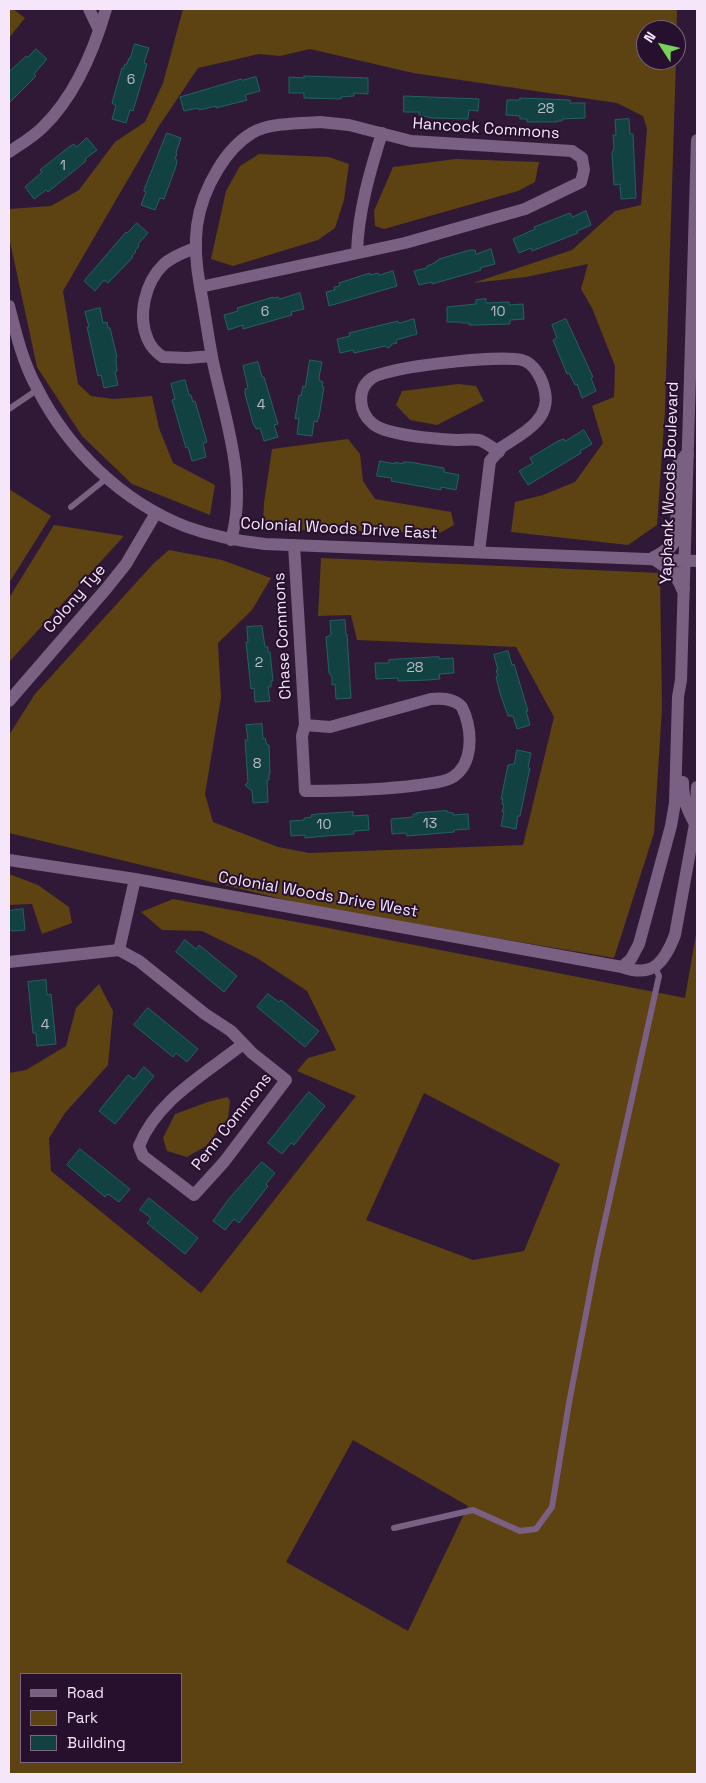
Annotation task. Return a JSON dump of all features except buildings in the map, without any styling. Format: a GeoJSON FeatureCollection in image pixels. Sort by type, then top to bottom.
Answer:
{"type":"FeatureCollection","features":[{"type":"Feature","properties":{"kind":"street"},"geometry":{"type":"LineString","coordinates":[[89,9],[99,30]]}},
{"type":"Feature","properties":{"kind":"street"},"geometry":{"type":"LineString","coordinates":[[9,152],[28,140],[60,108],[78,79],[106,9]]}},
{"type":"Feature","properties":{"kind":"street","name":"Hancock Commons"},"geometry":{"type":"LineString","coordinates":[[200,287],[405,243],[525,209],[581,182],[584,170],[582,158],[572,151],[420,142],[349,125],[320,122],[280,125],[253,132],[229,151],[204,193],[195,248],[200,287],[212,356],[225,408],[235,474],[237,494],[236,522],[231,540]]}},
{"type":"Feature","properties":{"kind":"street"},"geometry":{"type":"LineString","coordinates":[[357,253],[357,230],[382,133]]}},
{"type":"Feature","properties":{"kind":"street","name":"Yaphank Woods Boulevard"},"geometry":{"type":"LineString","coordinates":[[622,967],[631,959],[639,944],[671,826],[675,803],[678,696],[681,680],[697,142]]}},
{"type":"Feature","properties":{"kind":"street"},"geometry":{"type":"LineString","coordinates":[[195,248],[175,256],[164,264],[154,278],[143,306],[142,322],[148,341],[163,358],[212,356]]}},
{"type":"Feature","properties":{"kind":"street","name":"Colonial Woods Drive East"},"geometry":{"type":"LineString","coordinates":[[9,306],[25,361],[37,390],[58,426],[90,463],[107,478],[156,512],[188,527],[231,540],[265,544],[697,561]]}},
{"type":"Feature","properties":{"kind":"street"},"geometry":{"type":"LineString","coordinates":[[479,552],[490,461],[498,452],[502,447],[535,424],[543,413],[546,399],[543,382],[533,367],[523,360],[494,359],[426,366],[373,377],[363,387],[360,399],[363,414],[373,425],[390,431],[425,438],[479,440],[498,452]]}},
{"type":"Feature","properties":{"kind":"street"},"geometry":{"type":"LineString","coordinates":[[683,589],[679,578],[654,558],[668,550],[674,543],[677,534],[679,464],[687,455]]}},
{"type":"Feature","properties":{"kind":"street","name":"Colony Tye"},"geometry":{"type":"LineString","coordinates":[[9,700],[126,564],[156,512]]}},
{"type":"Feature","properties":{"kind":"street","name":"Chase Commons"},"geometry":{"type":"LineString","coordinates":[[294,545],[305,725],[302,736],[305,791],[389,789],[452,778],[466,761],[470,742],[467,721],[462,706],[453,700],[441,698],[431,699],[330,727],[305,725]]}},
{"type":"Feature","properties":{"kind":"street"},"geometry":{"type":"LineString","coordinates":[[681,680],[686,691],[683,796],[687,810],[696,824]]}},
{"type":"Feature","properties":{"kind":"street"},"geometry":{"type":"LineString","coordinates":[[622,967],[634,972],[655,968],[670,950],[675,935],[696,824],[697,787]]}},
{"type":"Feature","properties":{"kind":"street"},"geometry":{"type":"LineString","coordinates":[[671,826],[696,824]]}},
{"type":"Feature","properties":{"kind":"street","name":"Colonial Woods Drive West"},"geometry":{"type":"LineString","coordinates":[[9,860],[135,879],[622,967]]}},
{"type":"Feature","properties":{"kind":"street"},"geometry":{"type":"LineString","coordinates":[[9,962],[119,950],[135,879]]}},
{"type":"Feature","properties":{"kind":"street","name":"Penn Commons"},"geometry":{"type":"LineString","coordinates":[[119,950],[139,961],[205,1014],[231,1031],[252,1053],[286,1080],[224,1162],[194,1195],[143,1156],[139,1146],[144,1132],[161,1109],[243,1044]]}},
{"type":"Feature","properties":{"kind":"lane"},"geometry":{"type":"LineString","coordinates":[[9,409],[37,390]]}},
{"type":"Feature","properties":{"kind":"lane"},"geometry":{"type":"LineString","coordinates":[[71,507],[107,478]]}},
{"type":"Feature","properties":{"kind":"lane"},"geometry":{"type":"LineString","coordinates":[[394,1528],[473,1510],[520,1531],[536,1529],[552,1508],[568,1403],[597,1256],[659,976],[655,968]]}},
{"type":"Feature","properties":{"kind":"green space"},"geometry":{"type":"Polygon","coordinates":[[[9,9],[13,9],[25,18],[9,38],[9,9]]]}},
{"type":"Feature","properties":{"kind":"green space"},"geometry":{"type":"Polygon","coordinates":[[[183,9],[677,9],[677,20],[636,20],[636,70],[676,70],[665,410],[657,525],[628,545],[511,532],[515,502],[543,495],[575,482],[603,443],[592,406],[614,397],[615,366],[592,308],[581,289],[588,264],[526,277],[473,283],[572,250],[615,211],[641,205],[647,129],[643,116],[617,103],[413,73],[310,49],[280,56],[259,54],[198,68],[159,126],[63,291],[78,384],[91,396],[114,399],[152,396],[159,428],[173,463],[215,485],[210,515],[132,484],[82,436],[37,367],[9,237],[9,209],[51,206],[79,190],[115,142],[145,122],[163,83],[183,9]]]}},
{"type":"Feature","properties":{"kind":"green space"},"geometry":{"type":"Polygon","coordinates":[[[259,154],[329,157],[349,164],[344,200],[335,228],[318,240],[233,266],[211,259],[226,191],[240,166],[259,154]]]}},
{"type":"Feature","properties":{"kind":"green space"},"geometry":{"type":"Polygon","coordinates":[[[456,159],[539,162],[535,182],[518,191],[384,229],[375,226],[374,211],[393,167],[456,159]]]}},
{"type":"Feature","properties":{"kind":"green space"},"geometry":{"type":"Polygon","coordinates":[[[458,384],[476,386],[484,401],[437,425],[410,420],[396,405],[402,391],[458,384]]]}},
{"type":"Feature","properties":{"kind":"green space"},"geometry":{"type":"Polygon","coordinates":[[[348,439],[360,454],[363,481],[375,499],[451,512],[454,525],[440,533],[275,529],[263,526],[264,503],[272,449],[348,439]]]}},
{"type":"Feature","properties":{"kind":"green space"},"geometry":{"type":"Polygon","coordinates":[[[9,489],[51,516],[9,583],[9,489]]]}},
{"type":"Feature","properties":{"kind":"green space"},"geometry":{"type":"Polygon","coordinates":[[[54,525],[124,536],[9,662],[9,598],[54,525]]]}},
{"type":"Feature","properties":{"kind":"green space"},"geometry":{"type":"Polygon","coordinates":[[[169,550],[222,560],[271,578],[252,610],[218,643],[221,698],[205,794],[213,822],[278,847],[309,853],[523,845],[554,717],[516,647],[357,640],[351,615],[318,616],[321,558],[660,573],[662,709],[654,833],[614,958],[319,908],[9,833],[9,735],[35,694],[154,563],[169,550]]]}},
{"type":"Feature","properties":{"kind":"green space"},"geometry":{"type":"Polygon","coordinates":[[[9,874],[38,885],[69,907],[72,923],[42,934],[32,904],[9,905],[9,874]]]}},
{"type":"Feature","properties":{"kind":"green space"},"geometry":{"type":"Polygon","coordinates":[[[173,899],[685,998],[697,928],[697,1774],[9,1774],[9,1073],[26,1070],[66,1046],[76,1008],[99,984],[113,1011],[108,1065],[65,1113],[49,1138],[51,1171],[201,1293],[356,1096],[297,1071],[308,1058],[336,1050],[307,991],[257,958],[202,931],[162,930],[141,912],[173,899]],[[424,1093],[366,1220],[473,1260],[524,1251],[560,1164],[424,1093]],[[353,1440],[286,1562],[408,1631],[468,1506],[353,1440]]]}},
{"type":"Feature","properties":{"kind":"green space"},"geometry":{"type":"Polygon","coordinates":[[[227,1097],[230,1100],[228,1118],[206,1146],[187,1157],[167,1151],[163,1138],[175,1114],[227,1097]]]}}]}
